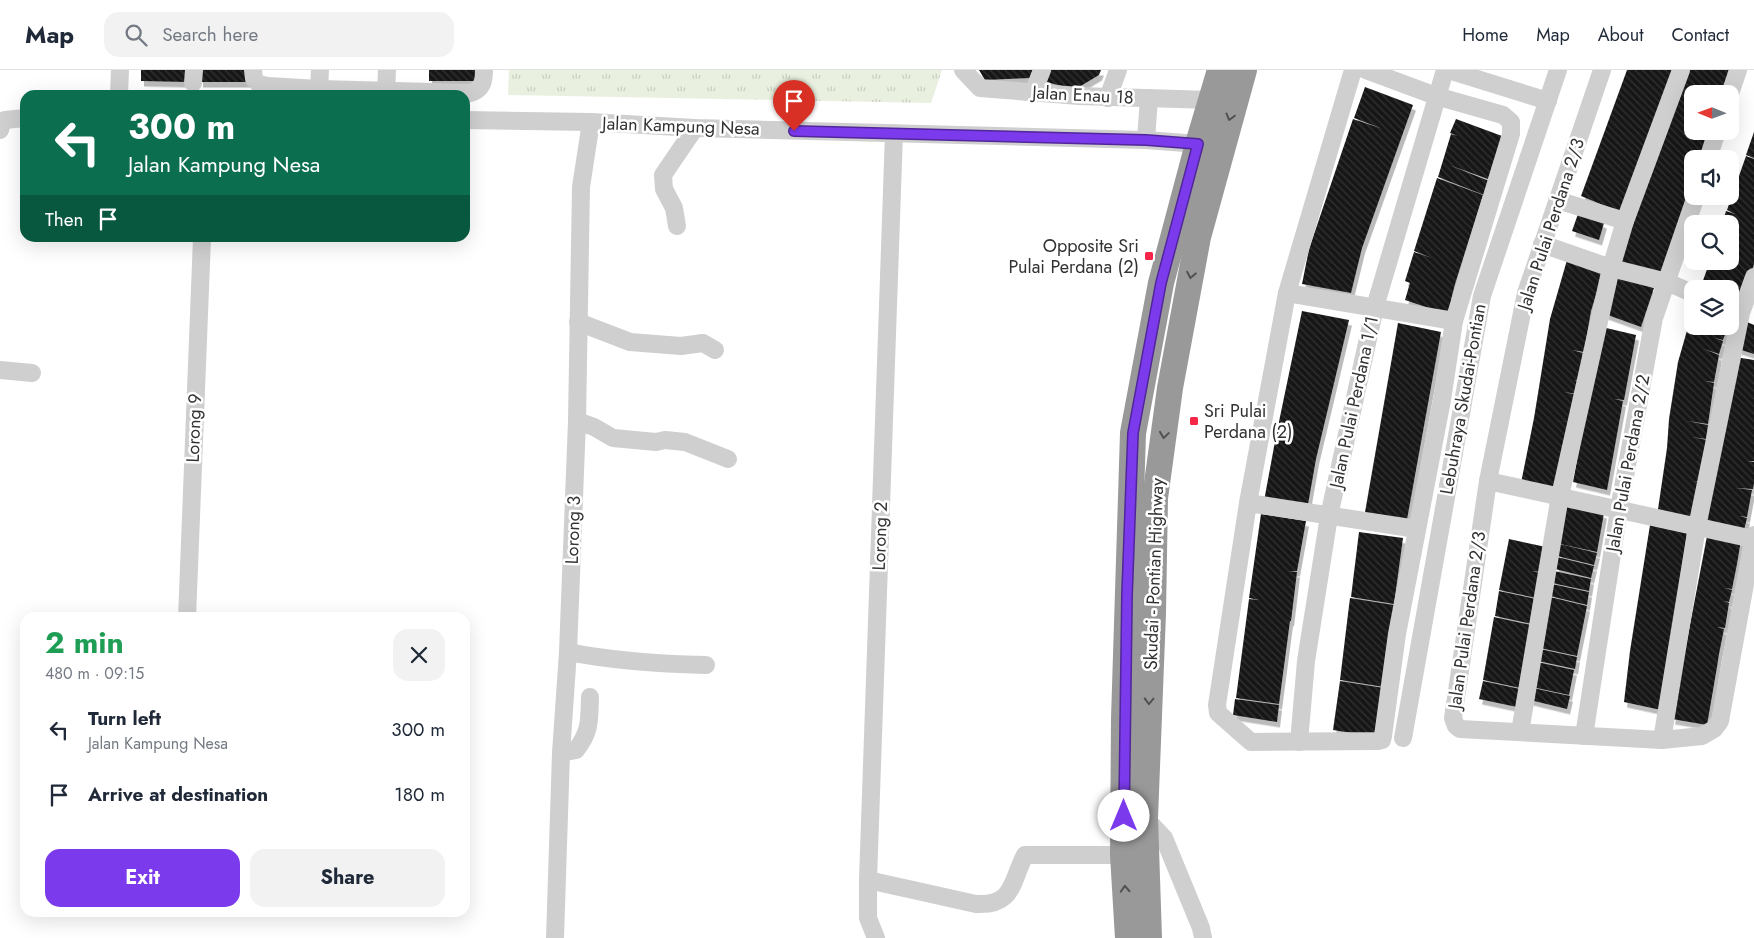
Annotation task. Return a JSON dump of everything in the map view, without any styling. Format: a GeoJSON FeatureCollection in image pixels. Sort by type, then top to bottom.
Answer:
{"type":"FeatureCollection","features":[{"type":"Feature","properties":{"kind":"highway","name":"Skudai - Pontian Highway"},"geometry":{"type":"LineString","coordinates":[[1128,938],[1124,855],[1125,662],[1133,433],[1161,283],[1220,70]]}},
{"type":"Feature","properties":{"kind":"highway","name":"Skudai - Pontian Highway"},"geometry":{"type":"LineString","coordinates":[[1149,938],[1145,818],[1153,613],[1155,498],[1170,388],[1198,237],[1244,70]]}},
{"type":"Feature","properties":{"kind":"street"},"geometry":{"type":"LineString","coordinates":[[120,70],[120,90]]}},
{"type":"Feature","properties":{"kind":"street"},"geometry":{"type":"LineString","coordinates":[[253,75],[259,84],[319,90],[320,70]]}},
{"type":"Feature","properties":{"kind":"street"},"geometry":{"type":"LineString","coordinates":[[386,90],[387,70]]}},
{"type":"Feature","properties":{"kind":"street"},"geometry":{"type":"LineString","coordinates":[[470,93],[477,91],[482,86],[484,70]]}},
{"type":"Feature","properties":{"kind":"street","name":"Jalan Enau 18"},"geometry":{"type":"LineString","coordinates":[[963,70],[980,88],[1108,98],[1211,100]]}},
{"type":"Feature","properties":{"kind":"street"},"geometry":{"type":"LineString","coordinates":[[1033,93],[1042,70]]}},
{"type":"Feature","properties":{"kind":"street"},"geometry":{"type":"LineString","coordinates":[[1108,98],[1118,70]]}},
{"type":"Feature","properties":{"kind":"street"},"geometry":{"type":"LineString","coordinates":[[1353,70],[1287,293],[1248,503],[1217,705],[1218,713],[1250,742],[1382,740],[1384,736],[1398,634],[1442,400],[1454,321],[1511,134],[1511,122],[1503,115],[1436,96],[1366,70]]}},
{"type":"Feature","properties":{"kind":"street"},"geometry":{"type":"LineString","coordinates":[[1446,70],[1548,101]]}},
{"type":"Feature","properties":{"kind":"street","name":"Jalan Pulai Perdana 1/1"},"geometry":{"type":"LineString","coordinates":[[1299,742],[1306,661],[1329,516],[1375,307],[1436,96],[1446,70]]}},
{"type":"Feature","properties":{"kind":"street","name":"Lebuhraya Skudai-Pontian"},"geometry":{"type":"LineString","coordinates":[[1403,738],[1482,296],[1558,70]]}},
{"type":"Feature","properties":{"kind":"street","name":"Jalan Pulai Perdana 2/3"},"geometry":{"type":"LineString","coordinates":[[1602,70],[1526,293],[1488,480],[1453,718],[1456,726],[1460,729],[1662,740],[1702,736],[1714,729],[1720,721],[1754,537]]}},
{"type":"Feature","properties":{"kind":"street"},"geometry":{"type":"LineString","coordinates":[[1520,732],[1560,496],[1611,268],[1625,221],[1681,70]]}},
{"type":"Feature","properties":{"kind":"street"},"geometry":{"type":"LineString","coordinates":[[1733,85],[1738,70]]}},
{"type":"Feature","properties":{"kind":"street"},"geometry":{"type":"LineString","coordinates":[[1146,140],[1149,98]]}},
{"type":"Feature","properties":{"kind":"street"},"geometry":{"type":"LineString","coordinates":[[0,130],[5,120],[20,118]]}},
{"type":"Feature","properties":{"kind":"street","name":"Jalan Kampung Nesa"},"geometry":{"type":"LineString","coordinates":[[470,120],[591,122],[695,128],[1146,140],[1198,144]]}},
{"type":"Feature","properties":{"kind":"street","name":"Lorong 3"},"geometry":{"type":"LineString","coordinates":[[555,938],[561,753],[568,652],[577,421],[581,187],[591,122]]}},
{"type":"Feature","properties":{"kind":"street"},"geometry":{"type":"LineString","coordinates":[[677,226],[674,208],[664,189],[663,175],[695,128]]}},
{"type":"Feature","properties":{"kind":"street","name":"Lorong 2"},"geometry":{"type":"LineString","coordinates":[[876,938],[868,918],[868,880],[894,133]]}},
{"type":"Feature","properties":{"kind":"street"},"geometry":{"type":"LineString","coordinates":[[1557,200],[1625,221]]}},
{"type":"Feature","properties":{"kind":"street","name":"Jalan Pulai Perdana 2/2"},"geometry":{"type":"LineString","coordinates":[[1584,736],[1619,510],[1654,318],[1693,205]]}},
{"type":"Feature","properties":{"kind":"street","name":"Lorong 9"},"geometry":{"type":"LineString","coordinates":[[187,612],[202,242]]}},
{"type":"Feature","properties":{"kind":"street"},"geometry":{"type":"LineString","coordinates":[[1542,244],[1611,268],[1667,282],[1684,289]]}},
{"type":"Feature","properties":{"kind":"street"},"geometry":{"type":"LineString","coordinates":[[1662,740],[1697,527],[1742,313],[1754,277]]}},
{"type":"Feature","properties":{"kind":"street"},"geometry":{"type":"LineString","coordinates":[[1287,293],[1454,321]]}},
{"type":"Feature","properties":{"kind":"street"},"geometry":{"type":"LineString","coordinates":[[578,322],[630,342],[681,346],[703,343],[715,350]]}},
{"type":"Feature","properties":{"kind":"street"},"geometry":{"type":"LineString","coordinates":[[0,370],[32,373]]}},
{"type":"Feature","properties":{"kind":"street"},"geometry":{"type":"LineString","coordinates":[[577,421],[594,427],[613,438],[656,442],[665,440],[685,442],[728,460]]}},
{"type":"Feature","properties":{"kind":"street"},"geometry":{"type":"LineString","coordinates":[[1488,480],[1697,527],[1754,537]]}},
{"type":"Feature","properties":{"kind":"street"},"geometry":{"type":"LineString","coordinates":[[1248,503],[1417,529]]}},
{"type":"Feature","properties":{"kind":"street"},"geometry":{"type":"LineString","coordinates":[[568,652],[652,663],[706,665]]}},
{"type":"Feature","properties":{"kind":"street"},"geometry":{"type":"LineString","coordinates":[[561,753],[576,750],[583,741],[589,726],[590,697]]}},
{"type":"Feature","properties":{"kind":"street"},"geometry":{"type":"LineString","coordinates":[[1145,818],[1164,838],[1201,928],[1202,938]]}},
{"type":"Feature","properties":{"kind":"street"},"geometry":{"type":"LineString","coordinates":[[868,880],[976,904],[988,904],[999,901],[1010,892],[1025,855],[1124,855]]}},
{"type":"Feature","properties":{"kind":"green space"},"geometry":{"type":"Polygon","coordinates":[[[509,70],[942,70],[931,103],[508,95],[509,70]]]}},
{"type":"Feature","properties":{"kind":"building"},"geometry":{"type":"Polygon","coordinates":[[[141,70],[188,70],[187,82],[141,81],[141,70]]]}},
{"type":"Feature","properties":{"kind":"building"},"geometry":{"type":"Polygon","coordinates":[[[200,70],[248,70],[248,82],[200,82],[200,70]]]}},
{"type":"Feature","properties":{"kind":"building"},"geometry":{"type":"Polygon","coordinates":[[[429,70],[479,70],[479,81],[429,81],[429,70]]]}},
{"type":"Feature","properties":{"kind":"building"},"geometry":{"type":"Polygon","coordinates":[[[979,70],[1034,70],[1031,78],[985,80],[979,70]]]}},
{"type":"Feature","properties":{"kind":"building"},"geometry":{"type":"Polygon","coordinates":[[[1045,70],[1101,70],[1099,75],[1079,87],[1078,90],[1042,81],[1045,70]]]}},
{"type":"Feature","properties":{"kind":"building"},"geometry":{"type":"Polygon","coordinates":[[[1627,70],[1673,70],[1620,212],[1581,196],[1627,70]]]}},
{"type":"Feature","properties":{"kind":"building"},"geometry":{"type":"Polygon","coordinates":[[[1687,70],[1733,70],[1727,85],[1684,85],[1684,140],[1708,140],[1704,150],[1684,150],[1685,205],[1660,277],[1620,261],[1687,70]]]}},
{"type":"Feature","properties":{"kind":"building"},"geometry":{"type":"Polygon","coordinates":[[[1365,87],[1413,105],[1362,248],[1351,293],[1302,284],[1309,249],[1353,119],[1383,129],[1354,118],[1365,87]]]}},
{"type":"Feature","properties":{"kind":"building"},"geometry":{"type":"Polygon","coordinates":[[[1456,119],[1502,136],[1488,179],[1449,165],[1489,181],[1484,195],[1438,177],[1451,134],[1458,136],[1450,133],[1456,119]]]}},
{"type":"Feature","properties":{"kind":"building"},"geometry":{"type":"Polygon","coordinates":[[[1754,132],[1754,158],[1746,155],[1754,132]]]}},
{"type":"Feature","properties":{"kind":"building"},"geometry":{"type":"Polygon","coordinates":[[[1746,156],[1754,159],[1754,264],[1739,309],[1739,280],[1703,280],[1707,270],[1739,270],[1739,215],[1725,215],[1726,211],[1735,214],[1727,210],[1729,205],[1739,205],[1739,176],[1746,156]]]}},
{"type":"Feature","properties":{"kind":"building"},"geometry":{"type":"Polygon","coordinates":[[[1437,178],[1483,195],[1455,284],[1450,315],[1405,300],[1410,283],[1405,281],[1414,252],[1432,258],[1414,251],[1437,178]]]}},
{"type":"Feature","properties":{"kind":"building"},"geometry":{"type":"Polygon","coordinates":[[[1578,214],[1604,223],[1599,240],[1572,231],[1578,214]]]}},
{"type":"Feature","properties":{"kind":"building"},"geometry":{"type":"Polygon","coordinates":[[[1567,260],[1603,272],[1591,311],[1584,352],[1572,350],[1583,353],[1579,380],[1574,380],[1579,381],[1577,394],[1564,392],[1577,395],[1573,423],[1554,420],[1572,423],[1559,490],[1521,483],[1550,319],[1567,260]]]}},
{"type":"Feature","properties":{"kind":"building"},"geometry":{"type":"Polygon","coordinates":[[[1618,275],[1654,288],[1641,327],[1605,314],[1618,275]]]}},
{"type":"Feature","properties":{"kind":"building"},"geometry":{"type":"Polygon","coordinates":[[[1302,311],[1349,320],[1316,459],[1307,510],[1264,501],[1302,311]]]}},
{"type":"Feature","properties":{"kind":"building"},"geometry":{"type":"Polygon","coordinates":[[[1747,322],[1754,325],[1754,354],[1738,349],[1747,322]]]}},
{"type":"Feature","properties":{"kind":"building"},"geometry":{"type":"Polygon","coordinates":[[[1398,323],[1441,332],[1406,525],[1364,518],[1398,323]]]}},
{"type":"Feature","properties":{"kind":"building"},"geometry":{"type":"Polygon","coordinates":[[[1602,327],[1636,335],[1624,400],[1614,399],[1623,401],[1607,490],[1573,482],[1602,327]]]}},
{"type":"Feature","properties":{"kind":"building"},"geometry":{"type":"Polygon","coordinates":[[[1686,335],[1725,335],[1723,340],[1715,338],[1723,341],[1719,354],[1704,349],[1719,355],[1714,382],[1705,381],[1714,383],[1708,424],[1687,421],[1708,425],[1706,439],[1692,437],[1707,440],[1702,481],[1694,481],[1702,482],[1695,522],[1657,516],[1678,362],[1686,335]]]}},
{"type":"Feature","properties":{"kind":"building"},"geometry":{"type":"Polygon","coordinates":[[[1735,357],[1754,360],[1754,461],[1748,461],[1754,462],[1754,483],[1753,489],[1736,488],[1752,490],[1747,517],[1739,516],[1747,518],[1744,530],[1706,525],[1735,357]]]}},
{"type":"Feature","properties":{"kind":"building"},"geometry":{"type":"Polygon","coordinates":[[[1567,505],[1604,513],[1597,552],[1560,544],[1567,505]]]}},
{"type":"Feature","properties":{"kind":"building"},"geometry":{"type":"Polygon","coordinates":[[[1261,514],[1306,521],[1297,571],[1289,571],[1297,572],[1291,621],[1283,620],[1290,621],[1279,704],[1236,698],[1249,599],[1259,600],[1249,598],[1261,514]]]}},
{"type":"Feature","properties":{"kind":"building"},"geometry":{"type":"Polygon","coordinates":[[[1650,525],[1687,533],[1661,710],[1624,702],[1650,525]]]}},
{"type":"Feature","properties":{"kind":"building"},"geometry":{"type":"Polygon","coordinates":[[[1359,532],[1403,538],[1394,604],[1351,597],[1359,532]]]}},
{"type":"Feature","properties":{"kind":"building"},"geometry":{"type":"Polygon","coordinates":[[[1707,536],[1741,540],[1732,589],[1725,588],[1732,590],[1729,602],[1724,601],[1729,603],[1725,628],[1717,627],[1724,629],[1707,725],[1672,719],[1707,536]]]}},
{"type":"Feature","properties":{"kind":"building"},"geometry":{"type":"Polygon","coordinates":[[[1509,539],[1546,547],[1541,572],[1531,571],[1541,573],[1536,598],[1499,590],[1509,539]]]}},
{"type":"Feature","properties":{"kind":"building"},"geometry":{"type":"Polygon","coordinates":[[[1560,544],[1597,553],[1594,565],[1557,556],[1560,544]]]}},
{"type":"Feature","properties":{"kind":"building"},"geometry":{"type":"Polygon","coordinates":[[[1557,557],[1594,566],[1591,578],[1555,569],[1557,557]]]}},
{"type":"Feature","properties":{"kind":"building"},"geometry":{"type":"Polygon","coordinates":[[[1554,571],[1591,579],[1589,591],[1552,583],[1554,571]]]}},
{"type":"Feature","properties":{"kind":"building"},"geometry":{"type":"Polygon","coordinates":[[[1552,584],[1589,592],[1587,605],[1550,596],[1552,584]]]}},
{"type":"Feature","properties":{"kind":"building"},"geometry":{"type":"Polygon","coordinates":[[[1499,591],[1536,599],[1532,624],[1495,616],[1499,591]]]}},
{"type":"Feature","properties":{"kind":"building"},"geometry":{"type":"Polygon","coordinates":[[[1550,597],[1587,606],[1577,656],[1540,648],[1550,597]]]}},
{"type":"Feature","properties":{"kind":"building"},"geometry":{"type":"Polygon","coordinates":[[[1350,598],[1394,605],[1384,687],[1340,680],[1350,598]]]}},
{"type":"Feature","properties":{"kind":"building"},"geometry":{"type":"Polygon","coordinates":[[[1494,617],[1531,625],[1520,688],[1483,680],[1494,617]]]}},
{"type":"Feature","properties":{"kind":"building"},"geometry":{"type":"Polygon","coordinates":[[[1540,649],[1577,657],[1575,669],[1538,661],[1540,649]]]}},
{"type":"Feature","properties":{"kind":"building"},"geometry":{"type":"Polygon","coordinates":[[[1537,662],[1574,670],[1569,695],[1532,687],[1537,662]]]}},
{"type":"Feature","properties":{"kind":"building"},"geometry":{"type":"Polygon","coordinates":[[[1340,681],[1384,688],[1377,737],[1333,730],[1340,681]]]}},
{"type":"Feature","properties":{"kind":"building"},"geometry":{"type":"Polygon","coordinates":[[[1483,681],[1520,689],[1517,707],[1479,699],[1483,681]]]}},
{"type":"Feature","properties":{"kind":"building"},"geometry":{"type":"Polygon","coordinates":[[[1533,688],[1570,696],[1567,709],[1530,700],[1533,688]]]}},
{"type":"Feature","properties":{"kind":"building"},"geometry":{"type":"Polygon","coordinates":[[[1235,699],[1279,705],[1277,722],[1233,715],[1235,699]]]}},
{"type":"Feature","properties":{"kind":"place","name":"Opposite Sri Pulai Perdana (2)"},"geometry":{"type":"Point","coordinates":[1149,256]}},
{"type":"Feature","properties":{"kind":"place","name":"Sri Pulai Perdana (2)"},"geometry":{"type":"Point","coordinates":[1194,421]}},
{"type":"Feature","properties":{"kind":"route"},"geometry":{"type":"LineString","coordinates":[[794,131],[1146,140],[1198,144],[1161,283],[1133,433],[1124,719],[1124,816]]}}]}
